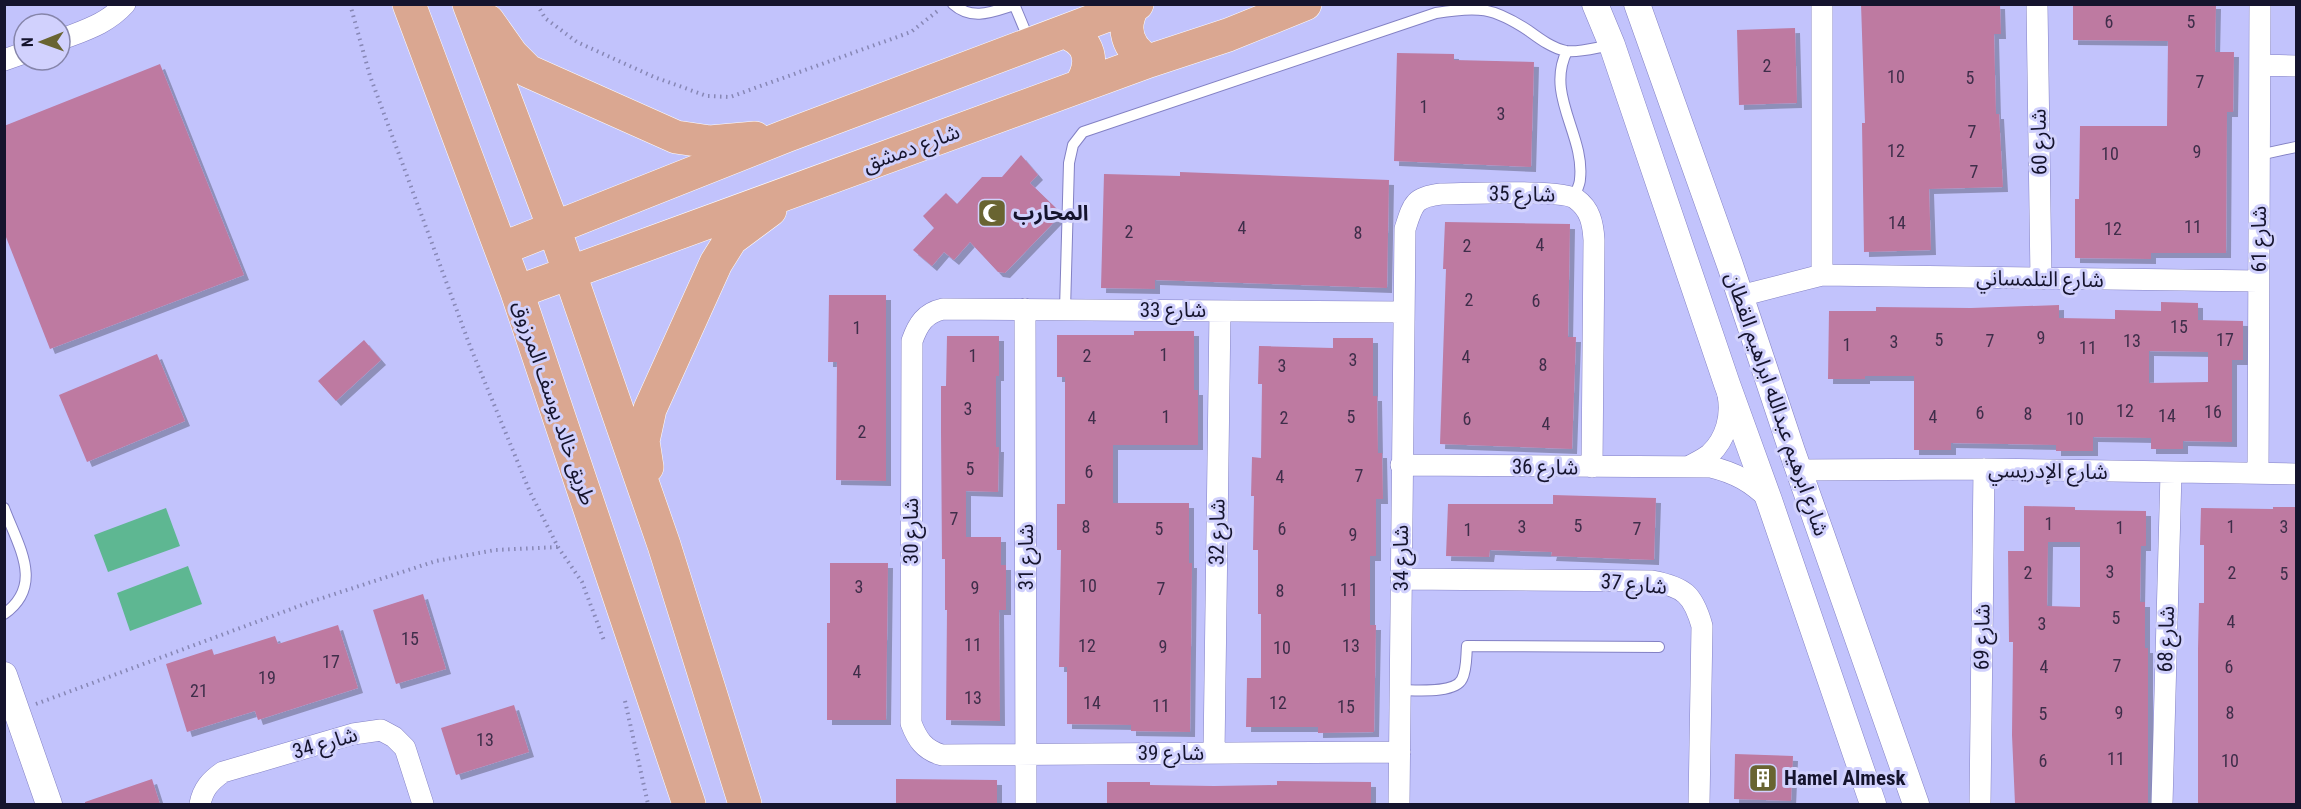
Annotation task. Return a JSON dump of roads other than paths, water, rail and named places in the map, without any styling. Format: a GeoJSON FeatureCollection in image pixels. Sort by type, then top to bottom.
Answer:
{"type":"FeatureCollection","features":[{"type":"Feature","properties":{"kind":"main road","name":"طريق خالد يوسف المرزوق"},"geometry":{"type":"LineString","coordinates":[[409,4],[517,292],[686,798]]}},
{"type":"Feature","properties":{"kind":"main road"},"geometry":{"type":"LineString","coordinates":[[469,4],[554,228],[664,545],[745,804]]}},
{"type":"Feature","properties":{"kind":"main road"},"geometry":{"type":"LineString","coordinates":[[477,4],[512,56],[528,70],[676,138],[710,142],[786,136]]}},
{"type":"Feature","properties":{"kind":"main road","name":"شارع دمشق"},"geometry":{"type":"LineString","coordinates":[[517,292],[1149,61],[1228,35],[1305,4]]}},
{"type":"Feature","properties":{"kind":"main road"},"geometry":{"type":"LineString","coordinates":[[501,249],[786,136],[1135,5]]}},
{"type":"Feature","properties":{"kind":"main road"},"geometry":{"type":"LineString","coordinates":[[1135,5],[1128,16],[1127,37],[1139,55],[1149,61]]}},
{"type":"Feature","properties":{"kind":"main road"},"geometry":{"type":"LineString","coordinates":[[1063,32],[1079,39],[1088,54],[1088,69],[1080,86]]}},
{"type":"Feature","properties":{"kind":"main road"},"geometry":{"type":"LineString","coordinates":[[664,545],[643,452],[644,432],[650,409],[691,314],[723,250],[731,239],[753,221],[804,187]]}},
{"type":"Feature","properties":{"kind":"street"},"geometry":{"type":"LineString","coordinates":[[72,35],[104,23],[125,4]]}},
{"type":"Feature","properties":{"kind":"street"},"geometry":{"type":"LineString","coordinates":[[1228,35],[1324,4]]}},
{"type":"Feature","properties":{"kind":"street"},"geometry":{"type":"LineString","coordinates":[[1821,275],[1822,4]]}},
{"type":"Feature","properties":{"kind":"street","name":"شارع 60"},"geometry":{"type":"LineString","coordinates":[[2037,4],[2041,279]]}},
{"type":"Feature","properties":{"kind":"street","name":"شارع 61"},"geometry":{"type":"LineString","coordinates":[[2258,473],[2260,4]]}},
{"type":"Feature","properties":{"kind":"street","name":"شارع ابرهيم عبدالله ابراهيم القطان"},"geometry":{"type":"LineString","coordinates":[[1640,6],[1916,804]]}},
{"type":"Feature","properties":{"kind":"street","name":"شارع ابرهيم عبدالله ابراهيم القطان"},"geometry":{"type":"LineString","coordinates":[[1605,19],[1726,384],[1769,500],[1873,804]]}},
{"type":"Feature","properties":{"kind":"street"},"geometry":{"type":"LineString","coordinates":[[2260,65],[2296,66]]}},
{"type":"Feature","properties":{"kind":"street"},"geometry":{"type":"LineString","coordinates":[[1642,131],[1658,138],[1665,135],[1671,130],[1676,113]]}},
{"type":"Feature","properties":{"kind":"street"},"geometry":{"type":"LineString","coordinates":[[1656,172],[1656,164],[1660,156],[1667,150],[1676,148],[1691,157]]}},
{"type":"Feature","properties":{"kind":"street","name":"شارع 35"},"geometry":{"type":"LineString","coordinates":[[1403,312],[1405,229],[1414,203],[1425,196],[1441,194],[1555,194],[1574,197],[1592,220],[1594,240],[1592,468]]}},
{"type":"Feature","properties":{"kind":"street","name":"شارع التلمساني"},"geometry":{"type":"LineString","coordinates":[[1740,296],[1821,275],[2258,281]]}},
{"type":"Feature","properties":{"kind":"street","name":"شارع 33"},"geometry":{"type":"LineString","coordinates":[[943,309],[1403,312]]}},
{"type":"Feature","properties":{"kind":"street","name":"شارع 30"},"geometry":{"type":"LineString","coordinates":[[942,754],[931,752],[922,745],[911,723],[912,341],[924,318],[933,311],[943,309]]}},
{"type":"Feature","properties":{"kind":"street","name":"شارع 31"},"geometry":{"type":"LineString","coordinates":[[1025,309],[1026,804]]}},
{"type":"Feature","properties":{"kind":"street","name":"شارع 32"},"geometry":{"type":"LineString","coordinates":[[1214,753],[1220,311]]}},
{"type":"Feature","properties":{"kind":"street","name":"شارع 34"},"geometry":{"type":"LineString","coordinates":[[1399,804],[1403,312]]}},
{"type":"Feature","properties":{"kind":"street"},"geometry":{"type":"LineString","coordinates":[[1688,467],[1710,454],[1725,434],[1731,409],[1726,384]]}},
{"type":"Feature","properties":{"kind":"street","name":"شارع 36"},"geometry":{"type":"LineString","coordinates":[[1401,465],[1711,467],[1733,473],[1753,484],[1769,500]]}},
{"type":"Feature","properties":{"kind":"street","name":"شارع الإدريسي"},"geometry":{"type":"LineString","coordinates":[[1800,470],[1984,469],[2296,474]]}},
{"type":"Feature","properties":{"kind":"street","name":"شارع 69"},"geometry":{"type":"LineString","coordinates":[[1980,804],[1984,469]]}},
{"type":"Feature","properties":{"kind":"street","name":"شارع 68"},"geometry":{"type":"LineString","coordinates":[[2162,804],[2171,473]]}},
{"type":"Feature","properties":{"kind":"street","name":"شارع 37"},"geometry":{"type":"LineString","coordinates":[[1401,579],[1652,581],[1674,585],[1686,593],[1696,606],[1702,626],[1699,804]]}},
{"type":"Feature","properties":{"kind":"street"},"geometry":{"type":"LineString","coordinates":[[1819,648],[1828,655],[1837,657],[1846,655],[1852,648],[1856,629]]}},
{"type":"Feature","properties":{"kind":"street"},"geometry":{"type":"LineString","coordinates":[[4,675],[49,804]]}},
{"type":"Feature","properties":{"kind":"street"},"geometry":{"type":"LineString","coordinates":[[1839,703],[1839,694],[1844,685],[1852,680],[1861,679],[1870,682],[1876,689]]}},
{"type":"Feature","properties":{"kind":"street","name":"شارع 34"},"geometry":{"type":"LineString","coordinates":[[200,804],[203,792],[211,781],[223,772],[353,734],[381,730],[394,737],[405,748],[423,804]]}},
{"type":"Feature","properties":{"kind":"street","name":"شارع 39"},"geometry":{"type":"LineString","coordinates":[[942,754],[1400,752]]}},
{"type":"Feature","properties":{"kind":"lane"},"geometry":{"type":"LineString","coordinates":[[953,4],[961,11],[972,14],[985,14],[1014,5],[1032,45]]}},
{"type":"Feature","properties":{"kind":"lane"},"geometry":{"type":"LineString","coordinates":[[1065,310],[1069,163],[1073,145],[1083,132],[1436,13],[1468,8],[1490,10],[1511,19],[1546,43],[1567,51]]}},
{"type":"Feature","properties":{"kind":"lane"},"geometry":{"type":"LineString","coordinates":[[1574,197],[1580,182],[1580,166],[1561,94],[1559,74],[1567,51],[1605,19]]}},
{"type":"Feature","properties":{"kind":"lane"},"geometry":{"type":"LineString","coordinates":[[2259,155],[2296,147]]}},
{"type":"Feature","properties":{"kind":"lane"},"geometry":{"type":"LineString","coordinates":[[4,508],[25,566],[27,587],[17,605],[4,614]]}},
{"type":"Feature","properties":{"kind":"lane"},"geometry":{"type":"LineString","coordinates":[[1400,690],[1449,689],[1461,682],[1465,672],[1467,646],[1659,647]]}},
{"type":"Feature","properties":{"kind":"place","name":"المحارب"},"geometry":{"type":"Point","coordinates":[992,213]}},
{"type":"Feature","properties":{"kind":"place","name":"Hamel Almesk"},"geometry":{"type":"Point","coordinates":[1763,778]}}]}
